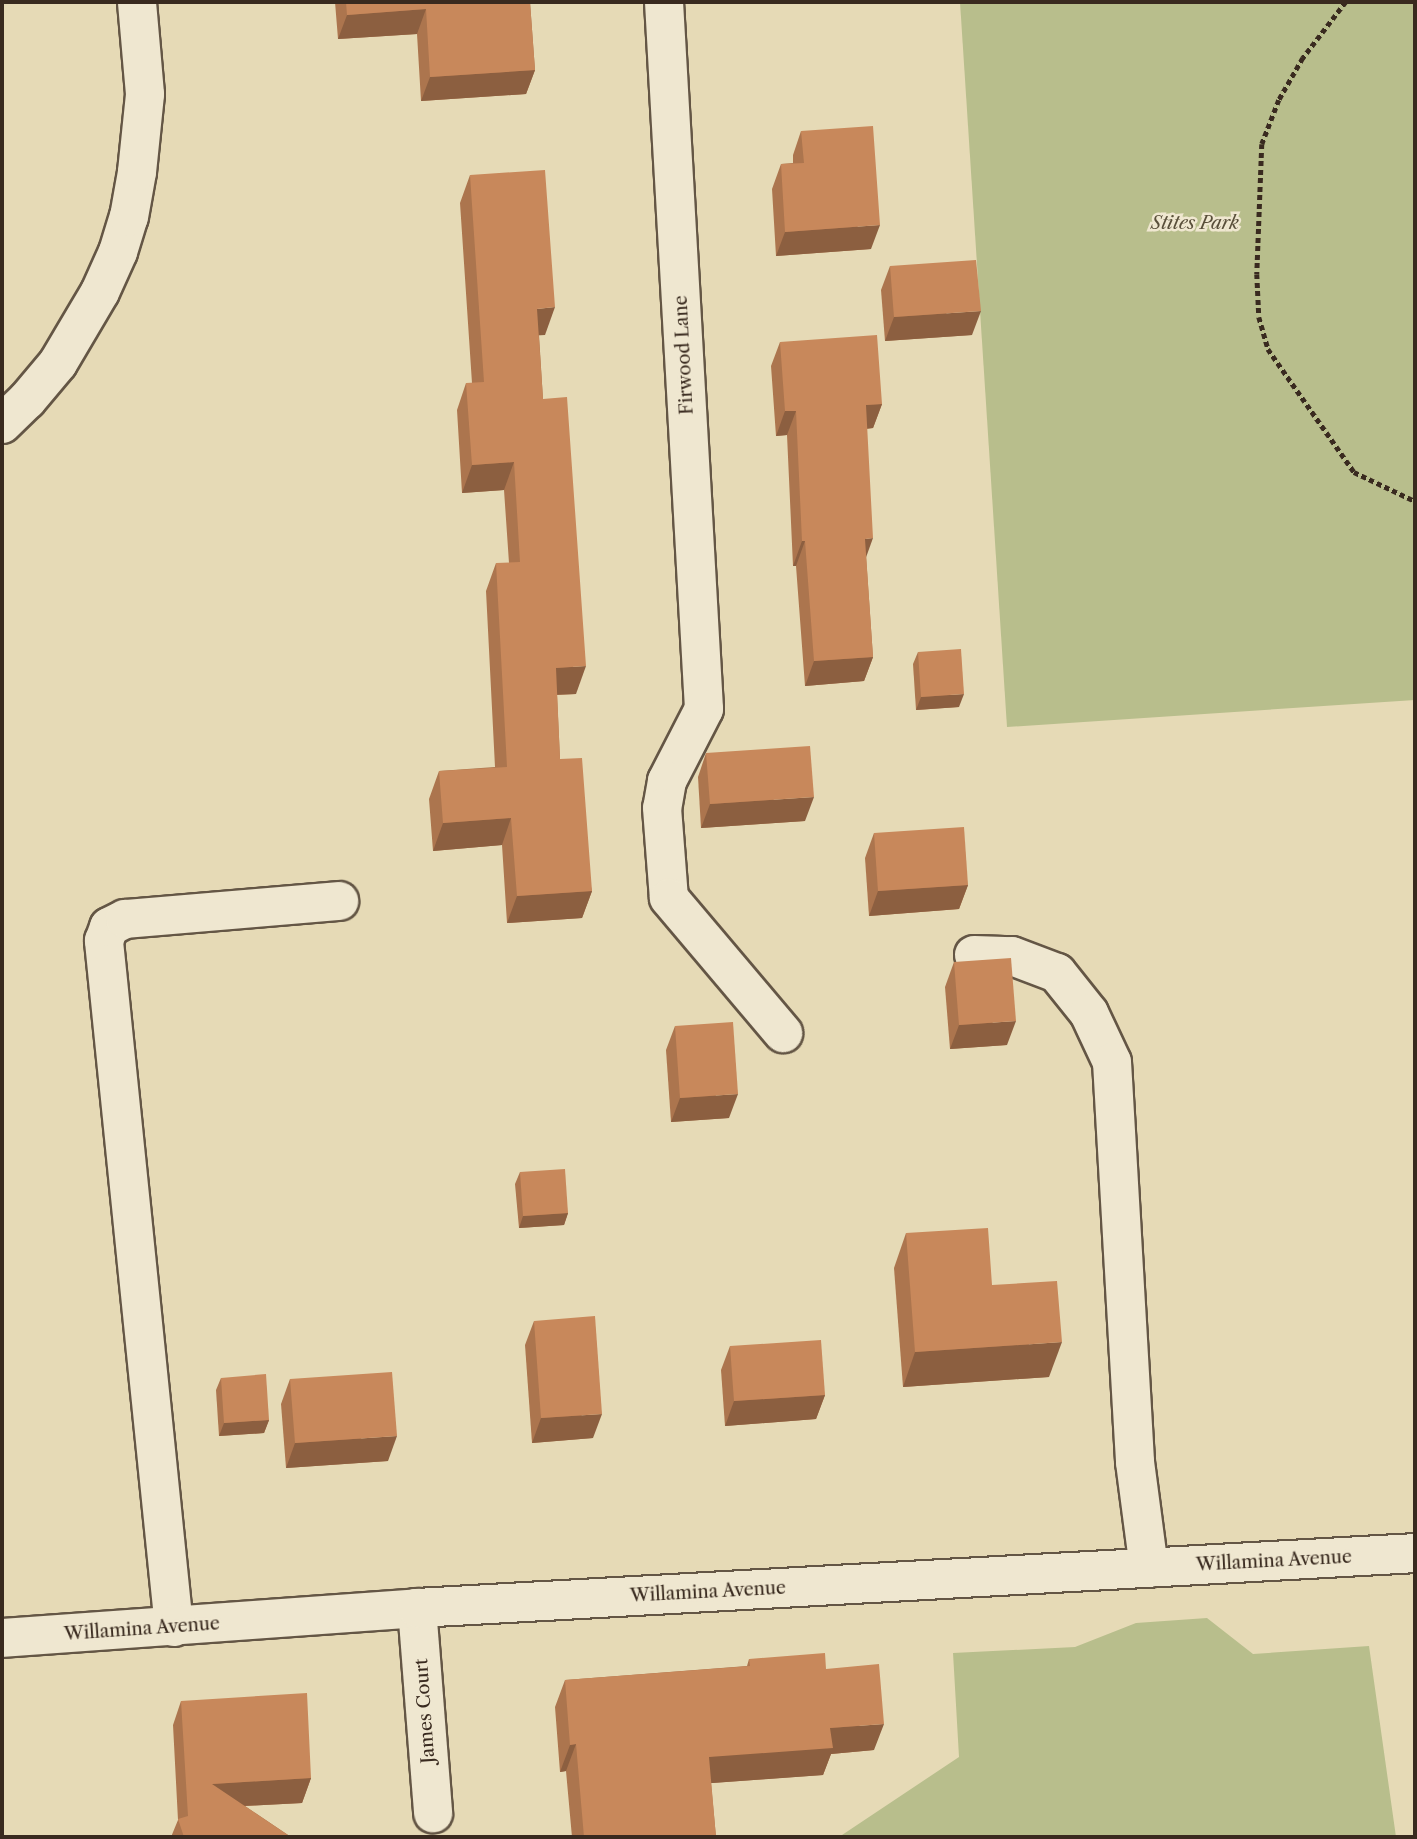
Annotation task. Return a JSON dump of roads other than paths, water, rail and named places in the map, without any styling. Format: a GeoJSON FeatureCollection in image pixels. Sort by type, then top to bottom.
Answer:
{"type":"FeatureCollection","features":[{"type":"Feature","properties":{"kind":"street"},"geometry":{"type":"LineString","coordinates":[[2,424],[27,401],[58,363],[100,292],[118,252],[135,184],[145,94],[137,2]]}},
{"type":"Feature","properties":{"kind":"street","name":"Firwood Lane"},"geometry":{"type":"LineString","coordinates":[[664,2],[704,709],[667,781],[662,808],[669,898],[783,1033]]}},
{"type":"Feature","properties":{"kind":"street"},"geometry":{"type":"LineString","coordinates":[[174,1627],[104,941],[109,927],[125,919],[340,901]]}},
{"type":"Feature","properties":{"kind":"street"},"geometry":{"type":"LineString","coordinates":[[974,955],[1012,956],[1057,973],[1089,1013],[1112,1062],[1134,1449],[1149,1568]]}},
{"type":"Feature","properties":{"kind":"street","name":"Willamina Avenue"},"geometry":{"type":"LineString","coordinates":[[2,1638],[417,1608],[1415,1553]]}},
{"type":"Feature","properties":{"kind":"street","name":"James Court"},"geometry":{"type":"LineString","coordinates":[[417,1608],[433,1814]]}},
{"type":"Feature","properties":{"kind":"park label","name":"Stites Park"},"geometry":{"type":"Point","coordinates":[1195,223]}}]}
